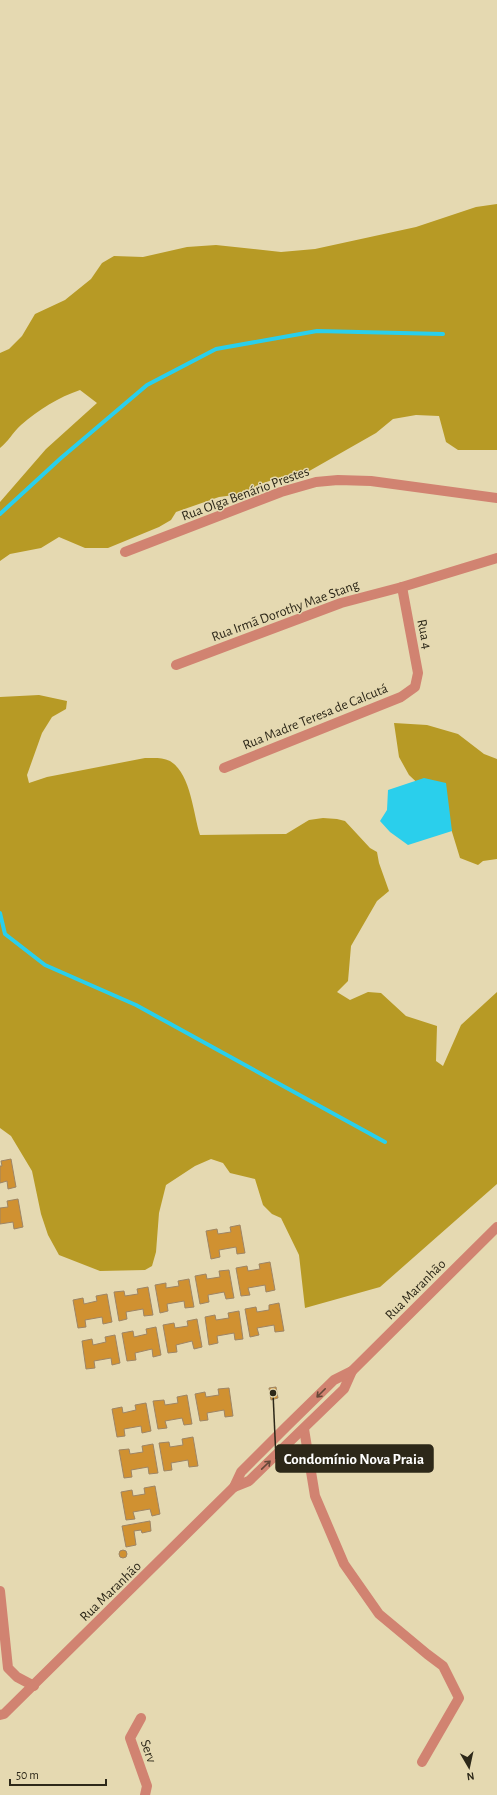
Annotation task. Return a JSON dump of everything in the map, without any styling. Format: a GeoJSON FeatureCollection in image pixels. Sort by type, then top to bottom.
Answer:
{"type":"FeatureCollection","features":[{"type":"Feature","properties":{"kind":"street","name":"Rua Olga Benário Prestes"},"geometry":{"type":"LineString","coordinates":[[124,552],[281,492],[316,482],[338,480],[371,481],[497,498]]}},
{"type":"Feature","properties":{"kind":"street","name":"Rua Irmã Dorothy Mae Stang"},"geometry":{"type":"LineString","coordinates":[[176,665],[340,603],[402,587],[497,558]]}},
{"type":"Feature","properties":{"kind":"street","name":"Rua 4"},"geometry":{"type":"LineString","coordinates":[[402,587],[418,673],[414,687]]}},
{"type":"Feature","properties":{"kind":"street","name":"Rua Madre Teresa de Calcutá"},"geometry":{"type":"LineString","coordinates":[[224,768],[401,697],[414,687]]}},
{"type":"Feature","properties":{"kind":"street","name":"Rua Maranhão"},"geometry":{"type":"LineString","coordinates":[[0,1725],[2,1714],[34,1686],[234,1487],[241,1472],[334,1380],[352,1371],[497,1227]]}},
{"type":"Feature","properties":{"kind":"street","name":"Rua Maranhão"},"geometry":{"type":"LineString","coordinates":[[234,1487],[249,1481],[344,1389],[352,1371]]}},
{"type":"Feature","properties":{"kind":"street"},"geometry":{"type":"LineString","coordinates":[[286,1427],[296,1436]]}},
{"type":"Feature","properties":{"kind":"street"},"geometry":{"type":"LineString","coordinates":[[304,1428],[315,1496],[344,1564],[379,1614],[443,1666],[459,1698],[422,1762]]}},
{"type":"Feature","properties":{"kind":"street"},"geometry":{"type":"LineString","coordinates":[[0,1590],[8,1668],[13,1675],[34,1686]]}},
{"type":"Feature","properties":{"kind":"street","name":"Serv"},"geometry":{"type":"LineString","coordinates":[[141,1718],[130,1738],[147,1786],[145,1795]]}},
{"type":"Feature","properties":{"kind":"shaded area"},"geometry":{"type":"Polygon","coordinates":[[[497,204],[497,450],[458,450],[446,442],[439,416],[416,415],[393,419],[376,433],[304,474],[282,477],[260,484],[242,494],[219,497],[176,512],[171,520],[159,527],[108,548],[85,548],[59,537],[41,548],[10,554],[0,561],[0,502],[46,449],[97,403],[80,390],[64,396],[49,404],[28,419],[0,448],[0,353],[9,349],[22,336],[35,314],[65,300],[91,279],[102,263],[114,256],[143,257],[187,247],[216,245],[281,252],[315,249],[416,227],[476,207],[497,204]]]}},
{"type":"Feature","properties":{"kind":"shaded area"},"geometry":{"type":"Polygon","coordinates":[[[39,695],[67,701],[66,709],[52,717],[42,733],[27,775],[29,783],[47,777],[145,758],[161,758],[170,761],[183,775],[187,784],[200,835],[286,834],[309,820],[323,818],[345,821],[370,848],[377,852],[379,863],[389,891],[377,901],[351,946],[348,981],[337,992],[350,1000],[368,992],[381,993],[406,1016],[437,1026],[436,1061],[443,1066],[461,1025],[497,992],[497,1184],[380,1287],[305,1308],[299,1255],[281,1218],[272,1214],[263,1205],[255,1179],[230,1173],[223,1163],[211,1159],[195,1166],[166,1185],[159,1213],[156,1252],[152,1266],[145,1270],[100,1271],[59,1255],[48,1235],[41,1214],[32,1171],[11,1136],[0,1128],[0,697],[39,695]]]}},
{"type":"Feature","properties":{"kind":"shaded area"},"geometry":{"type":"Polygon","coordinates":[[[394,723],[427,725],[458,734],[484,754],[497,759],[497,859],[483,861],[478,865],[460,858],[445,809],[409,775],[399,757],[394,723]]]}},
{"type":"Feature","properties":{"kind":"water"},"geometry":{"type":"Polygon","coordinates":[[[424,778],[446,783],[452,831],[408,845],[390,832],[380,821],[387,810],[388,790],[424,778]]]}},
{"type":"Feature","properties":{"kind":"building"},"geometry":{"type":"Polygon","coordinates":[[[11,1159],[16,1187],[8,1189],[7,1181],[0,1183],[0,1166],[2,1166],[1,1161],[11,1159]]]}},
{"type":"Feature","properties":{"kind":"building"},"geometry":{"type":"Polygon","coordinates":[[[18,1199],[23,1227],[14,1229],[13,1222],[0,1224],[0,1208],[8,1207],[7,1201],[18,1199]]]}},
{"type":"Feature","properties":{"kind":"building"},"geometry":{"type":"Polygon","coordinates":[[[240,1225],[245,1253],[237,1254],[236,1247],[219,1250],[220,1257],[211,1259],[206,1231],[217,1229],[218,1234],[231,1232],[230,1227],[240,1225]]]}},
{"type":"Feature","properties":{"kind":"building"},"geometry":{"type":"Polygon","coordinates":[[[270,1262],[275,1290],[266,1292],[265,1285],[248,1288],[250,1295],[241,1296],[236,1268],[247,1266],[248,1271],[260,1269],[259,1264],[270,1262]]]}},
{"type":"Feature","properties":{"kind":"building"},"geometry":{"type":"Polygon","coordinates":[[[229,1270],[234,1298],[226,1299],[224,1292],[208,1295],[209,1302],[200,1304],[195,1276],[206,1274],[207,1279],[220,1277],[219,1271],[229,1270]]]}},
{"type":"Feature","properties":{"kind":"building"},"geometry":{"type":"Polygon","coordinates":[[[189,1279],[194,1307],[185,1308],[184,1301],[167,1304],[168,1311],[160,1313],[155,1285],[166,1283],[166,1288],[179,1286],[178,1281],[189,1279]]]}},
{"type":"Feature","properties":{"kind":"building"},"geometry":{"type":"Polygon","coordinates":[[[148,1287],[153,1315],[144,1316],[143,1309],[126,1312],[127,1319],[119,1321],[114,1292],[124,1291],[125,1296],[138,1294],[137,1289],[148,1287]]]}},
{"type":"Feature","properties":{"kind":"building"},"geometry":{"type":"Polygon","coordinates":[[[107,1294],[112,1322],[103,1324],[102,1317],[85,1320],[86,1327],[78,1328],[73,1300],[83,1298],[84,1304],[97,1301],[96,1296],[107,1294]]]}},
{"type":"Feature","properties":{"kind":"building"},"geometry":{"type":"Polygon","coordinates":[[[279,1303],[284,1331],[275,1332],[274,1325],[257,1328],[259,1335],[250,1337],[245,1309],[256,1307],[257,1312],[269,1310],[269,1305],[279,1303]]]}},
{"type":"Feature","properties":{"kind":"building"},"geometry":{"type":"Polygon","coordinates":[[[239,1311],[243,1339],[235,1340],[234,1333],[217,1336],[218,1343],[209,1345],[205,1317],[215,1315],[216,1320],[229,1318],[228,1313],[239,1311]]]}},
{"type":"Feature","properties":{"kind":"building"},"geometry":{"type":"Polygon","coordinates":[[[197,1319],[202,1347],[194,1349],[192,1341],[176,1345],[177,1352],[168,1353],[163,1325],[174,1323],[175,1328],[188,1326],[187,1321],[197,1319]]]}},
{"type":"Feature","properties":{"kind":"building"},"geometry":{"type":"Polygon","coordinates":[[[156,1327],[161,1355],[153,1357],[152,1349],[135,1353],[136,1360],[127,1361],[122,1333],[133,1331],[134,1337],[147,1334],[146,1329],[156,1327]]]}},
{"type":"Feature","properties":{"kind":"building"},"geometry":{"type":"Polygon","coordinates":[[[115,1335],[120,1363],[112,1365],[111,1358],[94,1361],[95,1368],[86,1369],[82,1341],[92,1339],[93,1345],[106,1342],[105,1337],[115,1335]]]}},
{"type":"Feature","properties":{"kind":"building"},"geometry":{"type":"Polygon","coordinates":[[[276,1387],[278,1398],[271,1400],[269,1388],[276,1387]]]}},
{"type":"Feature","properties":{"kind":"building"},"geometry":{"type":"Polygon","coordinates":[[[229,1388],[233,1416],[225,1417],[224,1410],[207,1413],[208,1420],[200,1421],[195,1394],[205,1392],[206,1397],[219,1395],[218,1389],[229,1388]]]}},
{"type":"Feature","properties":{"kind":"building"},"geometry":{"type":"Polygon","coordinates":[[[187,1395],[192,1424],[184,1425],[182,1418],[165,1421],[167,1428],[158,1429],[153,1401],[164,1400],[165,1405],[178,1403],[177,1397],[187,1395]]]}},
{"type":"Feature","properties":{"kind":"building"},"geometry":{"type":"Polygon","coordinates":[[[146,1403],[151,1431],[142,1433],[141,1426],[124,1429],[125,1436],[117,1437],[112,1409],[122,1407],[123,1413],[136,1410],[135,1405],[146,1403]]]}},
{"type":"Feature","properties":{"kind":"building"},"geometry":{"type":"Polygon","coordinates":[[[193,1437],[198,1466],[189,1467],[188,1460],[171,1463],[172,1470],[164,1471],[159,1443],[169,1442],[170,1447],[183,1445],[182,1439],[193,1437]]]}},
{"type":"Feature","properties":{"kind":"building"},"geometry":{"type":"Polygon","coordinates":[[[153,1444],[158,1473],[149,1474],[148,1467],[131,1470],[132,1477],[124,1478],[119,1450],[129,1449],[130,1454],[143,1452],[142,1446],[153,1444]]]}},
{"type":"Feature","properties":{"kind":"building"},"geometry":{"type":"Polygon","coordinates":[[[155,1486],[160,1514],[152,1516],[150,1509],[133,1512],[135,1519],[126,1520],[121,1492],[132,1490],[133,1496],[145,1494],[144,1488],[155,1486]]]}},
{"type":"Feature","properties":{"kind":"building"},"geometry":{"type":"Polygon","coordinates":[[[150,1521],[151,1531],[142,1533],[141,1530],[134,1531],[136,1545],[126,1547],[122,1526],[150,1521]]]}},
{"type":"Feature","properties":{"kind":"building"},"geometry":{"type":"Polygon","coordinates":[[[121,1550],[125,1550],[127,1554],[125,1558],[121,1558],[119,1556],[119,1552],[121,1550]]]}},
{"type":"Feature","properties":{"kind":"waterway"},"geometry":{"type":"LineString","coordinates":[[0,514],[61,458],[147,385],[216,349],[317,331],[443,334]]}},
{"type":"Feature","properties":{"kind":"waterway"},"geometry":{"type":"LineString","coordinates":[[0,913],[5,934],[45,965],[136,1005],[385,1142]]}},
{"type":"Feature","properties":{"kind":"place","name":"Condomínio Nova Praia"},"geometry":{"type":"Point","coordinates":[273,1393]}}]}
